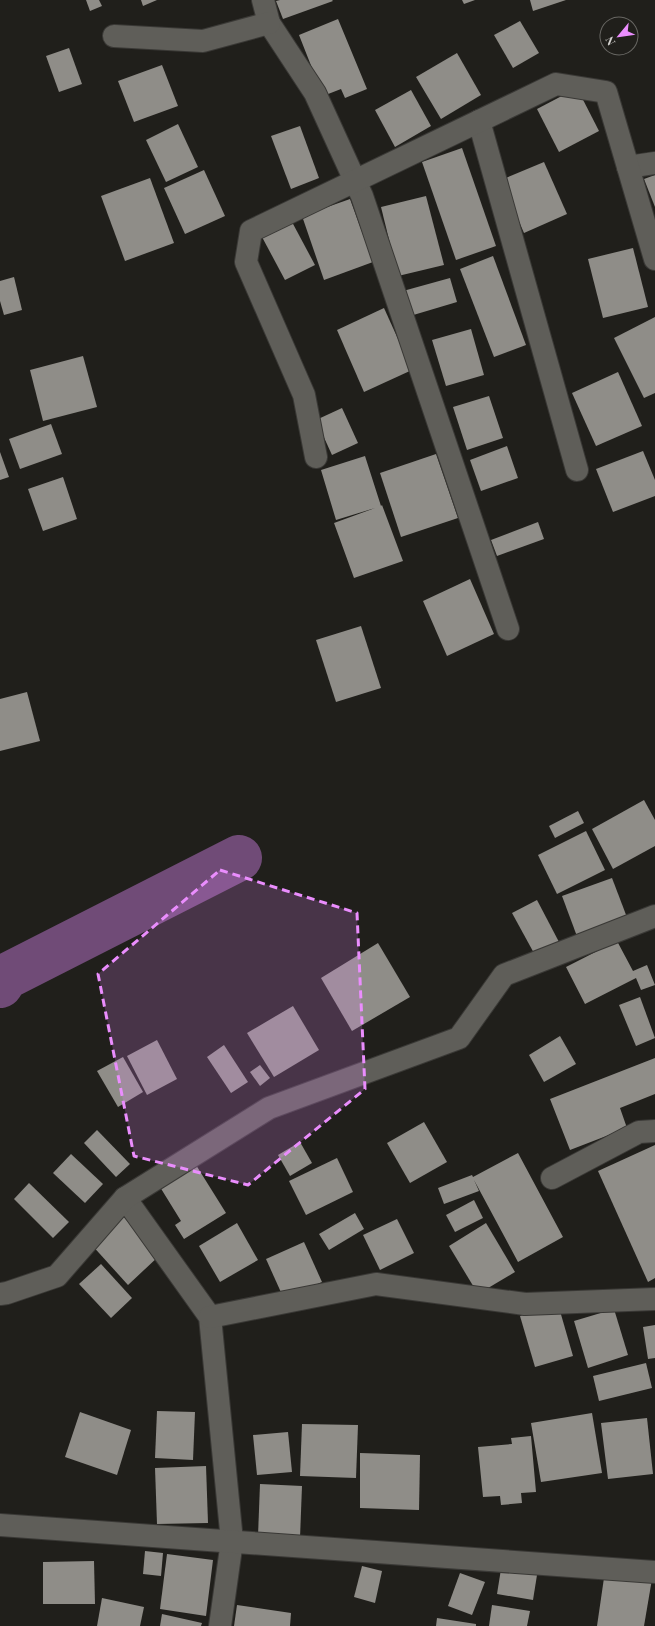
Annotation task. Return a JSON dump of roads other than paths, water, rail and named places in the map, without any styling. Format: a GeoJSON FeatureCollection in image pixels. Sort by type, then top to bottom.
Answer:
{"type":"FeatureCollection","features":[{"type":"Feature","properties":{"kind":"street"},"geometry":{"type":"LineString","coordinates":[[263,0],[269,23],[314,93],[362,196],[508,629]]}},
{"type":"Feature","properties":{"kind":"street"},"geometry":{"type":"LineString","coordinates":[[114,36],[203,41],[269,23]]}},
{"type":"Feature","properties":{"kind":"street"},"geometry":{"type":"LineString","coordinates":[[316,457],[304,395],[246,262],[251,231],[354,180],[556,84],[606,92],[655,259]]}},
{"type":"Feature","properties":{"kind":"street"},"geometry":{"type":"LineString","coordinates":[[479,121],[577,470]]}},
{"type":"Feature","properties":{"kind":"street"},"geometry":{"type":"LineString","coordinates":[[628,167],[655,163]]}},
{"type":"Feature","properties":{"kind":"street"},"geometry":{"type":"LineString","coordinates":[[0,1294],[57,1276],[125,1198],[269,1108],[459,1038],[504,975],[655,916]]}},
{"type":"Feature","properties":{"kind":"street"},"geometry":{"type":"LineString","coordinates":[[552,1178],[639,1132],[655,1131]]}},
{"type":"Feature","properties":{"kind":"street"},"geometry":{"type":"LineString","coordinates":[[125,1198],[210,1317],[232,1541],[220,1626]]}},
{"type":"Feature","properties":{"kind":"street"},"geometry":{"type":"LineString","coordinates":[[210,1317],[376,1284],[525,1304],[655,1299]]}},
{"type":"Feature","properties":{"kind":"street"},"geometry":{"type":"LineString","coordinates":[[0,1525],[655,1572]]}},
{"type":"Feature","properties":{"kind":"waterway"},"geometry":{"type":"LineString","coordinates":[[0,985],[5,977],[239,858]]}}]}
